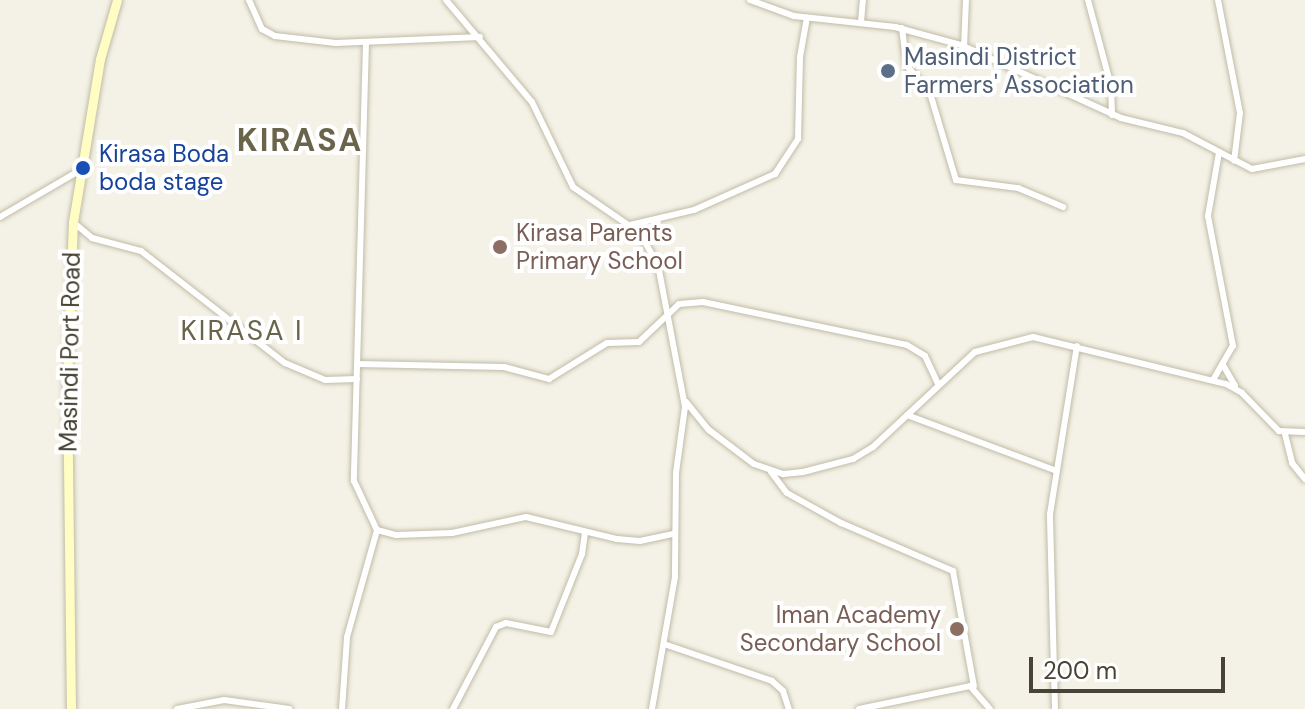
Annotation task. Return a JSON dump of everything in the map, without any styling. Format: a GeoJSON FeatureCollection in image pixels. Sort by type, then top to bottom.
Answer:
{"type":"FeatureCollection","features":[{"type":"Feature","properties":{"kind":"main road","name":"Masindi Port Road"},"geometry":{"type":"LineString","coordinates":[[71,709],[67,385],[73,222],[104,38],[117,0]]}},
{"type":"Feature","properties":{"kind":"street"},"geometry":{"type":"LineString","coordinates":[[249,0],[262,29],[275,36],[366,43],[480,37]]}},
{"type":"Feature","properties":{"kind":"street"},"geometry":{"type":"LineString","coordinates":[[446,0],[532,102],[573,187],[630,225],[654,252],[684,399],[673,534],[675,577],[667,645],[652,709]]}},
{"type":"Feature","properties":{"kind":"street"},"geometry":{"type":"LineString","coordinates":[[750,0],[807,18],[902,28],[964,47],[1112,115],[1183,133],[1257,170],[1305,159]]}},
{"type":"Feature","properties":{"kind":"street"},"geometry":{"type":"LineString","coordinates":[[861,22],[863,0]]}},
{"type":"Feature","properties":{"kind":"street"},"geometry":{"type":"LineString","coordinates":[[964,47],[966,0]]}},
{"type":"Feature","properties":{"kind":"street"},"geometry":{"type":"LineString","coordinates":[[1088,0],[1111,86],[1112,115]]}},
{"type":"Feature","properties":{"kind":"street"},"geometry":{"type":"LineString","coordinates":[[1218,0],[1240,113],[1234,161]]}},
{"type":"Feature","properties":{"kind":"street"},"geometry":{"type":"LineString","coordinates":[[630,225],[694,210],[775,174],[798,139],[800,57],[807,18]]}},
{"type":"Feature","properties":{"kind":"street"},"geometry":{"type":"LineString","coordinates":[[902,28],[907,66],[930,93],[956,180],[1004,185],[1063,207]]}},
{"type":"Feature","properties":{"kind":"street"},"geometry":{"type":"LineString","coordinates":[[342,709],[347,637],[377,530],[354,481],[366,43]]}},
{"type":"Feature","properties":{"kind":"street"},"geometry":{"type":"LineString","coordinates":[[1213,380],[1233,344],[1208,216],[1219,152]]}},
{"type":"Feature","properties":{"kind":"street"},"geometry":{"type":"LineString","coordinates":[[0,217],[82,169]]}},
{"type":"Feature","properties":{"kind":"street"},"geometry":{"type":"LineString","coordinates":[[73,222],[92,238],[141,251],[285,363],[325,380],[357,379]]}},
{"type":"Feature","properties":{"kind":"street"},"geometry":{"type":"LineString","coordinates":[[358,364],[504,367],[549,379],[607,343],[639,342],[679,304],[703,302],[907,345],[925,356],[938,384]]}},
{"type":"Feature","properties":{"kind":"street"},"geometry":{"type":"LineString","coordinates":[[771,472],[803,472],[862,455],[966,357],[990,345],[1033,337],[1213,380],[1237,389]]}},
{"type":"Feature","properties":{"kind":"street"},"geometry":{"type":"LineString","coordinates":[[1055,709],[1049,542],[1077,346]]}},
{"type":"Feature","properties":{"kind":"street"},"geometry":{"type":"LineString","coordinates":[[1223,365],[1237,389],[1285,434],[1292,463],[1305,479]]}},
{"type":"Feature","properties":{"kind":"street"},"geometry":{"type":"LineString","coordinates":[[684,399],[709,430],[771,472],[787,493],[841,523],[953,571],[974,686],[990,709]]}},
{"type":"Feature","properties":{"kind":"street"},"geometry":{"type":"LineString","coordinates":[[907,415],[1057,471]]}},
{"type":"Feature","properties":{"kind":"street"},"geometry":{"type":"LineString","coordinates":[[1285,434],[1305,432]]}},
{"type":"Feature","properties":{"kind":"street"},"geometry":{"type":"LineString","coordinates":[[377,530],[396,535],[452,533],[526,517],[585,532],[640,541],[673,534]]}},
{"type":"Feature","properties":{"kind":"street"},"geometry":{"type":"LineString","coordinates":[[453,709],[496,627],[506,623],[551,632],[582,554],[585,532]]}},
{"type":"Feature","properties":{"kind":"street"},"geometry":{"type":"LineString","coordinates":[[667,645],[772,681],[783,691],[789,709]]}},
{"type":"Feature","properties":{"kind":"street"},"geometry":{"type":"LineString","coordinates":[[859,709],[974,686]]}},
{"type":"Feature","properties":{"kind":"street"},"geometry":{"type":"LineString","coordinates":[[177,709],[224,700],[289,709]]}},
{"type":"Feature","properties":{"kind":"place","name":"Masindi District Farmers' Association"},"geometry":{"type":"Point","coordinates":[888,71]}},
{"type":"Feature","properties":{"kind":"place","name":"Kirasa Boda boda stage"},"geometry":{"type":"Point","coordinates":[83,168]}},
{"type":"Feature","properties":{"kind":"place","name":"Kirasa Parents Primary School"},"geometry":{"type":"Point","coordinates":[500,247]}},
{"type":"Feature","properties":{"kind":"place","name":"Iman Academy Secondary School"},"geometry":{"type":"Point","coordinates":[957,629]}},
{"type":"Feature","properties":{"kind":"district","name":"KIRASA"},"geometry":{"type":"Point","coordinates":[300,140]}},
{"type":"Feature","properties":{"kind":"district","name":"KIRASA I"},"geometry":{"type":"Point","coordinates":[242,331]}}]}
